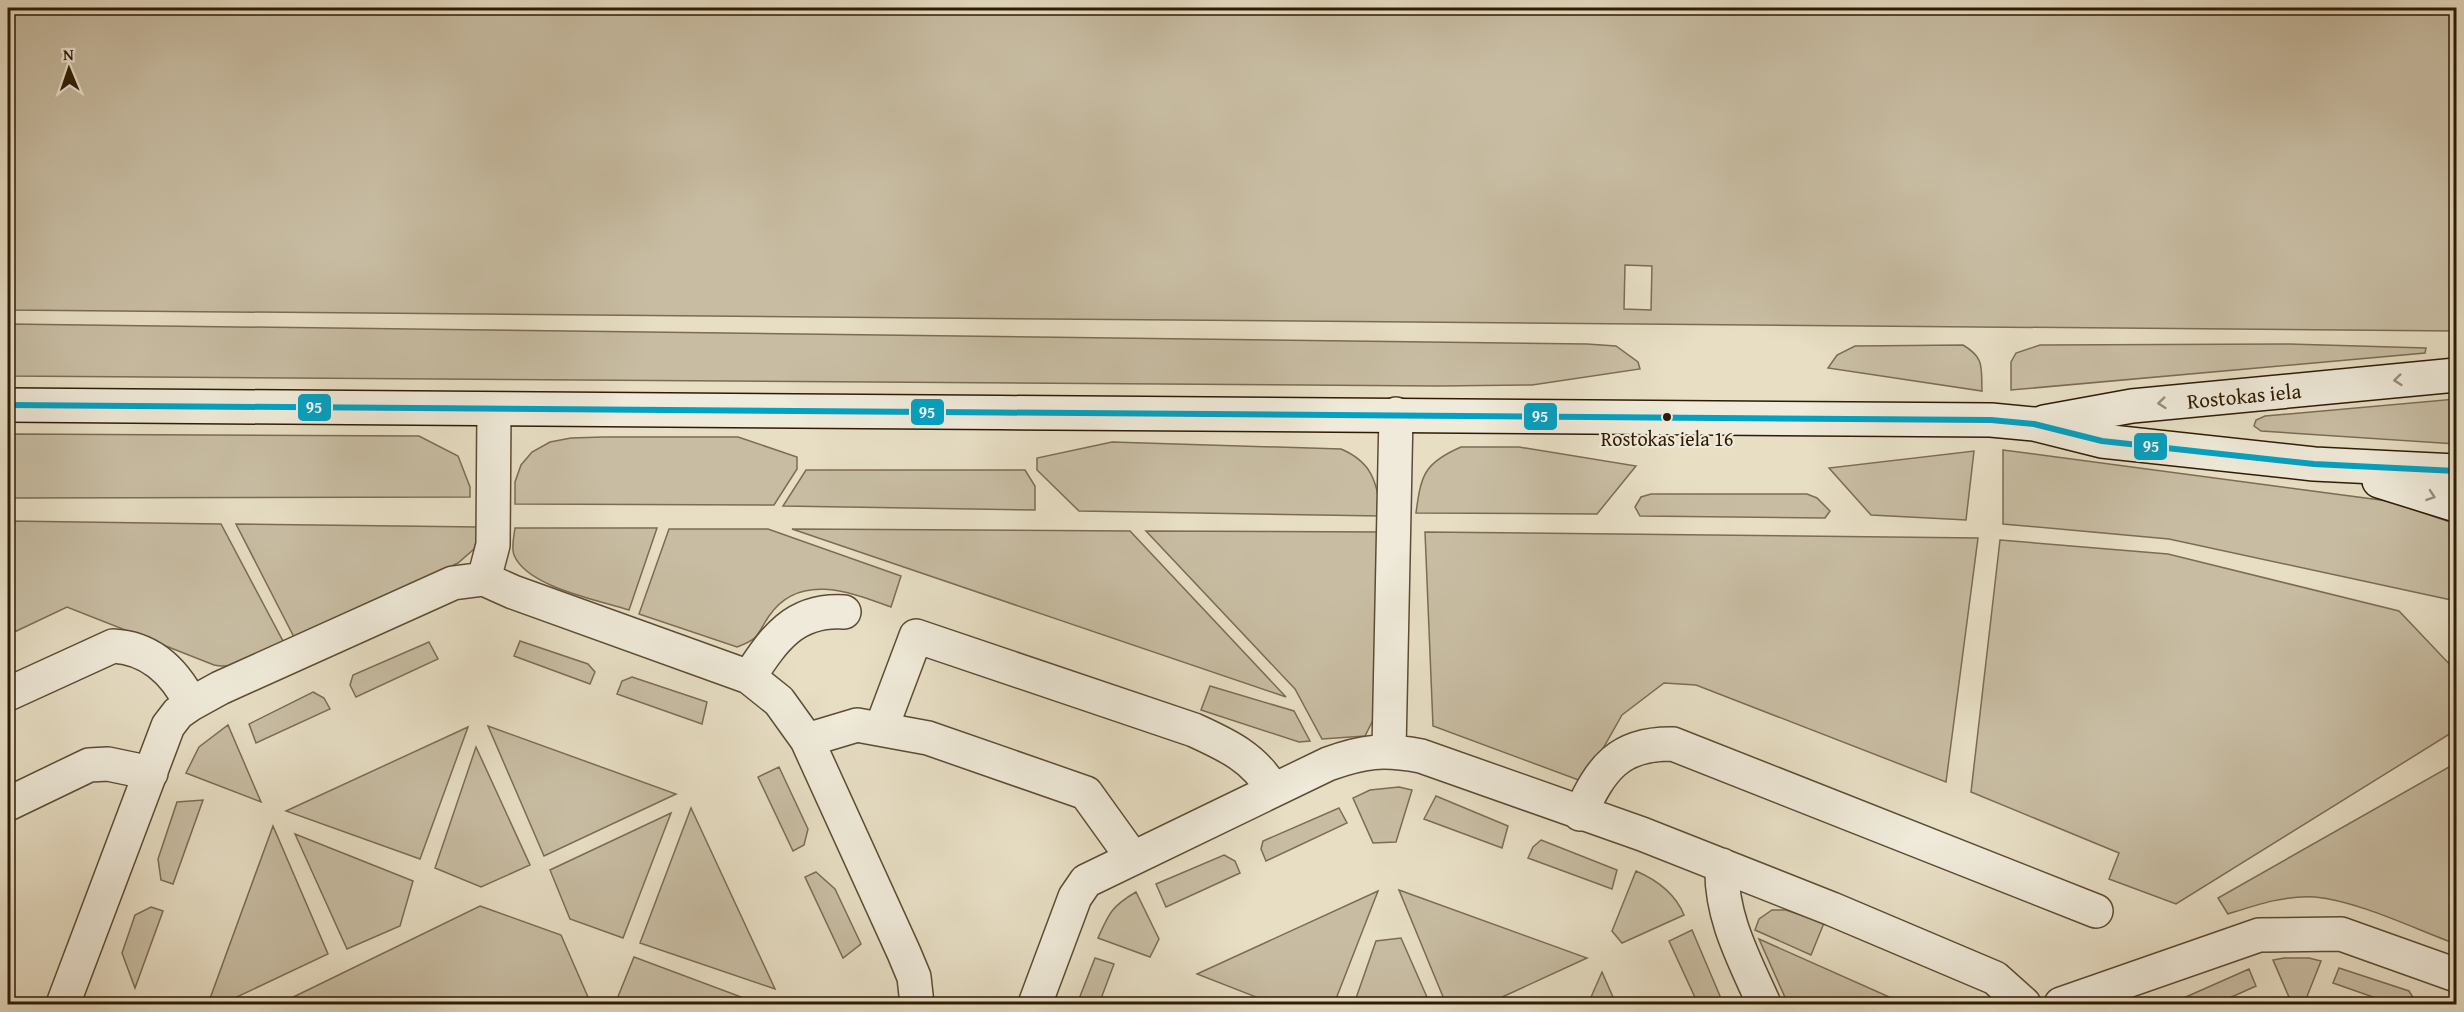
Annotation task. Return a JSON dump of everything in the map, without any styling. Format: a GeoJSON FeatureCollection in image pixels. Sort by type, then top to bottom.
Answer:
{"type":"FeatureCollection","features":[{"type":"Feature","properties":{"kind":"street","name":"Rostokas iela"},"geometry":{"type":"LineString","coordinates":[[2034,424],[2132,406],[2457,375]]}},
{"type":"Feature","properties":{"kind":"street","name":"Rostokas iela"},"geometry":{"type":"LineString","coordinates":[[8,405],[1991,420],[2034,424],[2102,441],[2314,464],[2457,471]]}},
{"type":"Feature","properties":{"kind":"street"},"geometry":{"type":"LineString","coordinates":[[484,579],[494,536],[494,410]]}},
{"type":"Feature","properties":{"kind":"street"},"geometry":{"type":"LineString","coordinates":[[1389,750],[1396,414]]}},
{"type":"Feature","properties":{"kind":"street"},"geometry":{"type":"LineString","coordinates":[[2314,464],[2415,491],[2457,505]]}},
{"type":"Feature","properties":{"kind":"street"},"geometry":{"type":"LineString","coordinates":[[63,1005],[168,726],[178,713],[191,704],[453,583],[484,579],[513,592],[749,677],[779,701],[807,740],[904,953],[914,977],[917,1005]]}},
{"type":"Feature","properties":{"kind":"street"},"geometry":{"type":"LineString","coordinates":[[749,677],[765,653],[798,621],[816,613],[844,612]]}},
{"type":"Feature","properties":{"kind":"street"},"geometry":{"type":"LineString","coordinates":[[881,729],[915,636],[1194,730],[1224,743],[1247,758],[1264,775],[1273,790]]}},
{"type":"Feature","properties":{"kind":"street"},"geometry":{"type":"LineString","coordinates":[[8,694],[113,646],[155,660],[172,672],[191,704]]}},
{"type":"Feature","properties":{"kind":"street"},"geometry":{"type":"LineString","coordinates":[[807,740],[857,724],[927,738],[1086,793],[1132,857]]}},
{"type":"Feature","properties":{"kind":"street"},"geometry":{"type":"LineString","coordinates":[[1580,814],[1594,783],[1615,759],[1632,750],[1659,744],[1673,744],[2096,911]]}},
{"type":"Feature","properties":{"kind":"street"},"geometry":{"type":"LineString","coordinates":[[1035,1005],[1075,897],[1086,881],[1273,790],[1352,755],[1389,750],[1421,756],[1642,834],[1722,865],[1971,966],[1995,978],[2024,1005]]}},
{"type":"Feature","properties":{"kind":"street"},"geometry":{"type":"LineString","coordinates":[[8,804],[89,765],[108,764],[151,773]]}},
{"type":"Feature","properties":{"kind":"street"},"geometry":{"type":"LineString","coordinates":[[1722,865],[1723,900],[1727,919],[1764,1005]]}},
{"type":"Feature","properties":{"kind":"street"},"geometry":{"type":"LineString","coordinates":[[2061,1005],[2259,934],[2341,934],[2457,975]]}},
{"type":"Feature","properties":{"kind":"shaded area"},"geometry":{"type":"Polygon","coordinates":[[[8,8],[2456,8],[2456,331],[8,310],[8,8]],[[1625,265],[1624,309],[1651,310],[1652,266],[1625,265]]]}},
{"type":"Feature","properties":{"kind":"shaded area"},"geometry":{"type":"Polygon","coordinates":[[[8,324],[1587,344],[1616,346],[1638,362],[1640,369],[1532,385],[1438,386],[8,376],[8,324]]]}},
{"type":"Feature","properties":{"kind":"shaded area"},"geometry":{"type":"Polygon","coordinates":[[[2289,344],[2426,348],[2425,353],[2011,390],[2011,362],[2016,353],[2040,345],[2289,344]]]}},
{"type":"Feature","properties":{"kind":"shaded area"},"geometry":{"type":"Polygon","coordinates":[[[1963,345],[1978,359],[1982,391],[1828,368],[1837,355],[1855,346],[1963,345]]]}},
{"type":"Feature","properties":{"kind":"shaded area"},"geometry":{"type":"Polygon","coordinates":[[[2456,399],[2456,444],[2261,431],[2254,426],[2256,420],[2265,416],[2456,399]]]}},
{"type":"Feature","properties":{"kind":"shaded area"},"geometry":{"type":"Polygon","coordinates":[[[8,434],[419,436],[458,456],[470,487],[470,497],[8,498],[8,434]]]}},
{"type":"Feature","properties":{"kind":"shaded area"},"geometry":{"type":"Polygon","coordinates":[[[603,437],[738,437],[797,457],[797,469],[774,505],[515,504],[515,482],[521,465],[532,452],[550,442],[571,438],[603,437]]]}},
{"type":"Feature","properties":{"kind":"shaded area"},"geometry":{"type":"Polygon","coordinates":[[[1112,442],[1341,449],[1360,461],[1372,475],[1382,516],[1079,511],[1037,470],[1037,458],[1112,442]]]}},
{"type":"Feature","properties":{"kind":"shaded area"},"geometry":{"type":"Polygon","coordinates":[[[1461,447],[1519,447],[1636,466],[1597,514],[1416,513],[1420,489],[1426,472],[1439,459],[1461,447]]]}},
{"type":"Feature","properties":{"kind":"shaded area"},"geometry":{"type":"Polygon","coordinates":[[[2003,450],[2388,501],[2456,524],[2456,601],[2169,539],[2003,524],[2003,450]]]}},
{"type":"Feature","properties":{"kind":"shaded area"},"geometry":{"type":"Polygon","coordinates":[[[1974,451],[1966,520],[1871,515],[1829,468],[1974,451]]]}},
{"type":"Feature","properties":{"kind":"shaded area"},"geometry":{"type":"Polygon","coordinates":[[[806,470],[1025,470],[1035,486],[1035,510],[783,506],[806,470]]]}},
{"type":"Feature","properties":{"kind":"shaded area"},"geometry":{"type":"Polygon","coordinates":[[[1651,494],[1807,494],[1817,498],[1830,511],[1825,518],[1640,516],[1635,507],[1641,497],[1651,494]]]}},
{"type":"Feature","properties":{"kind":"shaded area"},"geometry":{"type":"Polygon","coordinates":[[[8,521],[221,524],[284,643],[241,663],[214,665],[67,607],[8,635],[8,521]]]}},
{"type":"Feature","properties":{"kind":"shaded area"},"geometry":{"type":"Polygon","coordinates":[[[236,524],[480,527],[474,549],[458,563],[295,639],[236,524]]]}},
{"type":"Feature","properties":{"kind":"shaded area"},"geometry":{"type":"Polygon","coordinates":[[[515,528],[657,528],[629,610],[565,591],[533,576],[521,566],[514,555],[515,528]]]}},
{"type":"Feature","properties":{"kind":"shaded area"},"geometry":{"type":"Polygon","coordinates":[[[669,529],[768,529],[901,576],[891,607],[859,596],[826,589],[795,594],[781,602],[754,638],[737,647],[639,614],[669,529]]]}},
{"type":"Feature","properties":{"kind":"shaded area"},"geometry":{"type":"Polygon","coordinates":[[[792,529],[1130,531],[1286,697],[792,529]]]}},
{"type":"Feature","properties":{"kind":"shaded area"},"geometry":{"type":"Polygon","coordinates":[[[1146,531],[1382,532],[1373,720],[1365,736],[1322,739],[1295,689],[1146,531]]]}},
{"type":"Feature","properties":{"kind":"shaded area"},"geometry":{"type":"Polygon","coordinates":[[[1425,532],[1978,538],[1946,782],[1696,685],[1664,683],[1622,715],[1584,782],[1433,726],[1425,532]]]}},
{"type":"Feature","properties":{"kind":"shaded area"},"geometry":{"type":"Polygon","coordinates":[[[2000,540],[2168,554],[2399,611],[2456,671],[2456,730],[2176,904],[2109,879],[2119,853],[1971,792],[2000,540]]]}},
{"type":"Feature","properties":{"kind":"shaded area"},"geometry":{"type":"Polygon","coordinates":[[[520,641],[588,664],[595,672],[590,684],[514,656],[520,641]]]}},
{"type":"Feature","properties":{"kind":"shaded area"},"geometry":{"type":"Polygon","coordinates":[[[429,642],[438,659],[356,697],[350,685],[353,675],[429,642]]]}},
{"type":"Feature","properties":{"kind":"shaded area"},"geometry":{"type":"Polygon","coordinates":[[[632,677],[707,702],[702,724],[617,694],[622,681],[632,677]]]}},
{"type":"Feature","properties":{"kind":"shaded area"},"geometry":{"type":"Polygon","coordinates":[[[1210,686],[1294,711],[1310,741],[1299,742],[1201,710],[1210,686]]]}},
{"type":"Feature","properties":{"kind":"shaded area"},"geometry":{"type":"Polygon","coordinates":[[[313,692],[324,698],[330,709],[256,743],[249,724],[313,692]]]}},
{"type":"Feature","properties":{"kind":"shaded area"},"geometry":{"type":"Polygon","coordinates":[[[228,725],[261,802],[186,773],[199,747],[228,725]]]}},
{"type":"Feature","properties":{"kind":"shaded area"},"geometry":{"type":"Polygon","coordinates":[[[488,726],[676,794],[544,856],[488,726]]]}},
{"type":"Feature","properties":{"kind":"shaded area"},"geometry":{"type":"Polygon","coordinates":[[[468,727],[420,859],[286,811],[468,727]]]}},
{"type":"Feature","properties":{"kind":"shaded area"},"geometry":{"type":"Polygon","coordinates":[[[476,747],[530,865],[481,887],[435,868],[476,747]]]}},
{"type":"Feature","properties":{"kind":"shaded area"},"geometry":{"type":"Polygon","coordinates":[[[2456,763],[2456,944],[2386,916],[2332,900],[2315,897],[2293,898],[2271,901],[2228,914],[2218,898],[2456,763]]]}},
{"type":"Feature","properties":{"kind":"shaded area"},"geometry":{"type":"Polygon","coordinates":[[[779,767],[808,829],[804,845],[793,851],[758,777],[779,767]]]}},
{"type":"Feature","properties":{"kind":"shaded area"},"geometry":{"type":"Polygon","coordinates":[[[1399,787],[1412,790],[1396,842],[1373,843],[1353,798],[1370,790],[1399,787]]]}},
{"type":"Feature","properties":{"kind":"shaded area"},"geometry":{"type":"Polygon","coordinates":[[[1436,796],[1508,826],[1502,848],[1424,819],[1436,796]]]}},
{"type":"Feature","properties":{"kind":"shaded area"},"geometry":{"type":"Polygon","coordinates":[[[203,800],[173,884],[161,880],[158,859],[177,802],[203,800]]]}},
{"type":"Feature","properties":{"kind":"shaded area"},"geometry":{"type":"Polygon","coordinates":[[[691,808],[775,989],[640,943],[691,808]]]}},
{"type":"Feature","properties":{"kind":"shaded area"},"geometry":{"type":"Polygon","coordinates":[[[1339,808],[1347,823],[1266,861],[1261,849],[1263,841],[1339,808]]]}},
{"type":"Feature","properties":{"kind":"shaded area"},"geometry":{"type":"Polygon","coordinates":[[[671,813],[623,938],[570,919],[550,870],[671,813]]]}},
{"type":"Feature","properties":{"kind":"shaded area"},"geometry":{"type":"Polygon","coordinates":[[[273,826],[328,954],[222,1004],[208,1004],[273,826]]]}},
{"type":"Feature","properties":{"kind":"shaded area"},"geometry":{"type":"Polygon","coordinates":[[[295,834],[413,881],[400,926],[347,949],[295,834]]]}},
{"type":"Feature","properties":{"kind":"shaded area"},"geometry":{"type":"Polygon","coordinates":[[[1541,840],[1617,870],[1612,889],[1528,858],[1533,847],[1541,840]]]}},
{"type":"Feature","properties":{"kind":"shaded area"},"geometry":{"type":"Polygon","coordinates":[[[1224,855],[1235,861],[1240,873],[1166,907],[1156,884],[1224,855]]]}},
{"type":"Feature","properties":{"kind":"shaded area"},"geometry":{"type":"Polygon","coordinates":[[[1636,871],[1664,888],[1676,900],[1684,915],[1622,943],[1612,931],[1636,871]]]}},
{"type":"Feature","properties":{"kind":"shaded area"},"geometry":{"type":"Polygon","coordinates":[[[816,872],[835,889],[861,944],[843,958],[805,877],[816,872]]]}},
{"type":"Feature","properties":{"kind":"shaded area"},"geometry":{"type":"Polygon","coordinates":[[[1399,890],[1587,958],[1487,1004],[1446,1004],[1399,890]]]}},
{"type":"Feature","properties":{"kind":"shaded area"},"geometry":{"type":"Polygon","coordinates":[[[1378,891],[1334,1004],[1274,1004],[1197,974],[1378,891]]]}},
{"type":"Feature","properties":{"kind":"shaded area"},"geometry":{"type":"Polygon","coordinates":[[[1136,892],[1159,939],[1150,957],[1098,938],[1112,911],[1136,892]]]}},
{"type":"Feature","properties":{"kind":"shaded area"},"geometry":{"type":"Polygon","coordinates":[[[480,906],[561,935],[591,1004],[279,1004],[480,906]]]}},
{"type":"Feature","properties":{"kind":"shaded area"},"geometry":{"type":"Polygon","coordinates":[[[151,907],[163,911],[135,988],[122,953],[135,915],[151,907]]]}},
{"type":"Feature","properties":{"kind":"shaded area"},"geometry":{"type":"Polygon","coordinates":[[[1772,910],[1786,910],[1824,923],[1811,955],[1755,930],[1759,919],[1772,910]]]}},
{"type":"Feature","properties":{"kind":"shaded area"},"geometry":{"type":"Polygon","coordinates":[[[1692,930],[1720,996],[1717,1004],[1698,1004],[1669,941],[1692,930]]]}},
{"type":"Feature","properties":{"kind":"shaded area"},"geometry":{"type":"Polygon","coordinates":[[[1401,938],[1430,1004],[1354,1004],[1376,941],[1401,938]]]}},
{"type":"Feature","properties":{"kind":"shaded area"},"geometry":{"type":"Polygon","coordinates":[[[1759,939],[1905,1004],[1788,1004],[1759,939]]]}},
{"type":"Feature","properties":{"kind":"shaded area"},"geometry":{"type":"Polygon","coordinates":[[[634,957],[752,1001],[745,1004],[615,1004],[634,957]]]}},
{"type":"Feature","properties":{"kind":"shaded area"},"geometry":{"type":"Polygon","coordinates":[[[1095,958],[1114,964],[1099,1004],[1077,1004],[1095,958]]]}},
{"type":"Feature","properties":{"kind":"shaded area"},"geometry":{"type":"Polygon","coordinates":[[[2309,958],[2321,961],[2304,1004],[2292,1004],[2273,960],[2309,958]]]}},
{"type":"Feature","properties":{"kind":"shaded area"},"geometry":{"type":"Polygon","coordinates":[[[2339,968],[2409,991],[2414,999],[2412,1004],[2393,1004],[2333,983],[2339,968]]]}},
{"type":"Feature","properties":{"kind":"shaded area"},"geometry":{"type":"Polygon","coordinates":[[[2249,969],[2256,986],[2216,1004],[2170,1004],[2249,969]]]}},
{"type":"Feature","properties":{"kind":"shaded area"},"geometry":{"type":"Polygon","coordinates":[[[1602,972],[1616,1004],[1588,1004],[1602,972]]]}},
{"type":"Feature","properties":{"kind":"transit line","name":"95"},"geometry":{"type":"LineString","coordinates":[[8,405],[1991,420],[2034,424],[2102,441],[2314,464],[2456,471]]}},
{"type":"Feature","properties":{"kind":"place","name":"Rostokas iela 16"},"geometry":{"type":"Point","coordinates":[1667,417]}}]}
